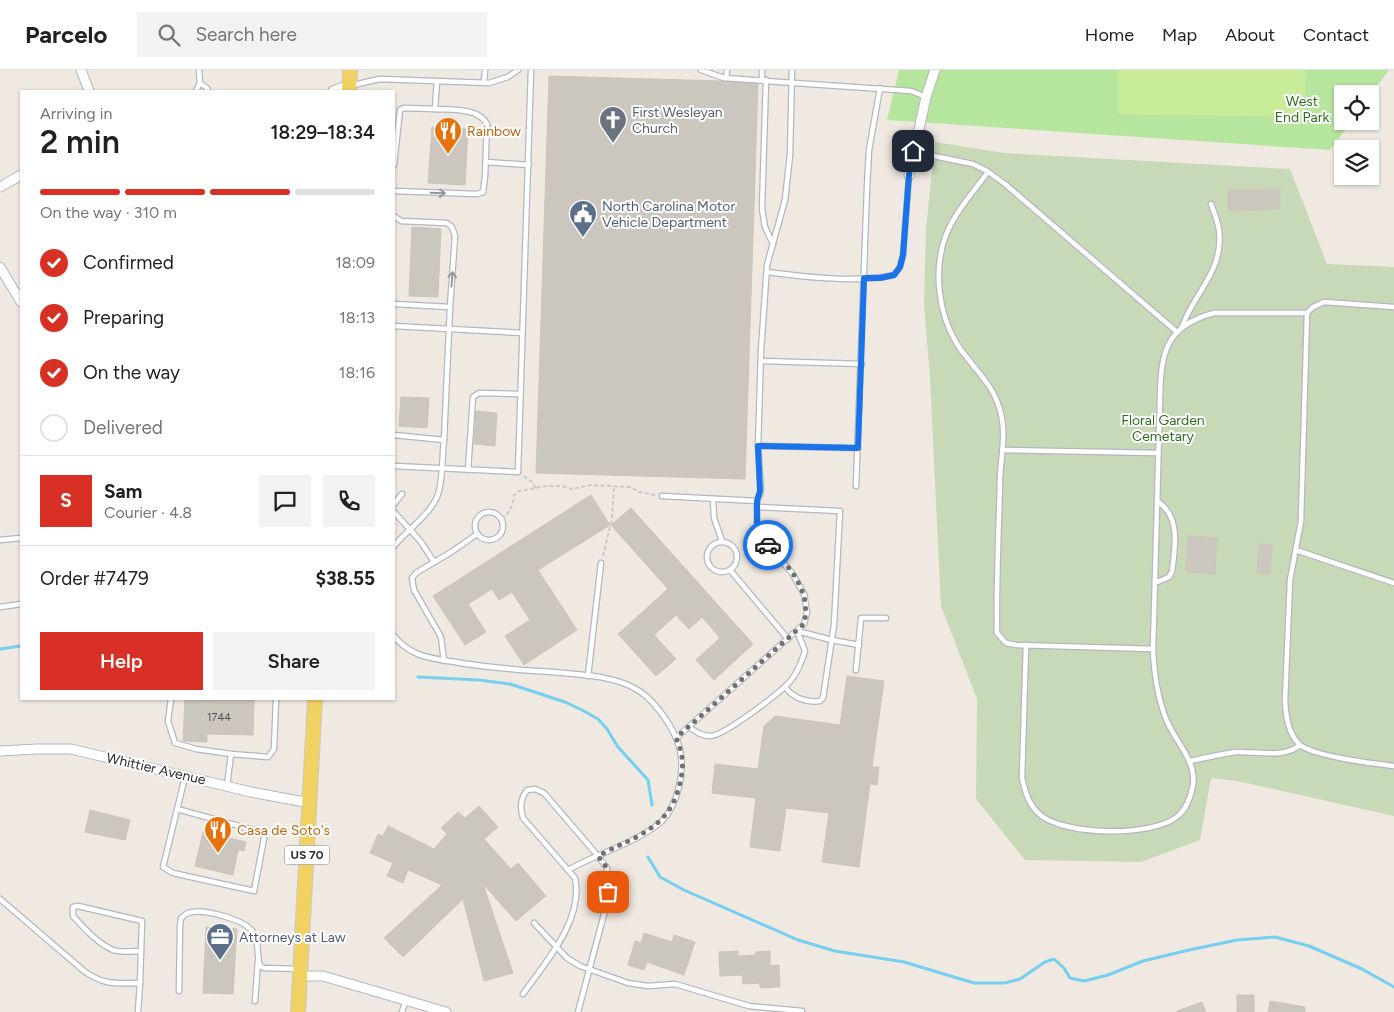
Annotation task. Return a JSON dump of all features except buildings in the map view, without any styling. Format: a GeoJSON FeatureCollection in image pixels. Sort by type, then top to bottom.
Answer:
{"type":"FeatureCollection","features":[{"type":"Feature","properties":{"kind":"main road"},"geometry":{"type":"LineString","coordinates":[[349,88],[350,70]]}},
{"type":"Feature","properties":{"kind":"main road","name":"US 70"},"geometry":{"type":"LineString","coordinates":[[298,1012],[315,700]]}},
{"type":"Feature","properties":{"kind":"street"},"geometry":{"type":"LineString","coordinates":[[81,70],[89,90]]}},
{"type":"Feature","properties":{"kind":"street"},"geometry":{"type":"LineString","coordinates":[[909,175],[926,97],[935,70]]}},
{"type":"Feature","properties":{"kind":"street"},"geometry":{"type":"LineString","coordinates":[[0,187],[20,176]]}},
{"type":"Feature","properties":{"kind":"street"},"geometry":{"type":"LineString","coordinates":[[0,267],[20,300]]}},
{"type":"Feature","properties":{"kind":"street","name":"Whittier Avenue"},"geometry":{"type":"LineString","coordinates":[[0,751],[71,749],[227,786],[310,803]]}},
{"type":"Feature","properties":{"kind":"street"},"geometry":{"type":"LineString","coordinates":[[300,972],[323,976],[446,1012]]}},
{"type":"Feature","properties":{"kind":"lane"},"geometry":{"type":"LineString","coordinates":[[196,90],[200,83],[199,70]]}},
{"type":"Feature","properties":{"kind":"lane"},"geometry":{"type":"LineString","coordinates":[[484,82],[486,70]]}},
{"type":"Feature","properties":{"kind":"lane"},"geometry":{"type":"LineString","coordinates":[[349,88],[380,79],[489,83],[508,77],[518,70]]}},
{"type":"Feature","properties":{"kind":"lane"},"geometry":{"type":"LineString","coordinates":[[395,466],[518,472],[531,70]]}},
{"type":"Feature","properties":{"kind":"lane"},"geometry":{"type":"LineString","coordinates":[[701,70],[708,74],[726,78],[880,88],[911,91],[926,97]]}},
{"type":"Feature","properties":{"kind":"lane"},"geometry":{"type":"LineString","coordinates":[[726,78],[727,70]]}},
{"type":"Feature","properties":{"kind":"lane"},"geometry":{"type":"LineString","coordinates":[[762,70],[764,80],[762,209],[765,227],[773,244]]}},
{"type":"Feature","properties":{"kind":"lane"},"geometry":{"type":"LineString","coordinates":[[676,738],[797,631],[804,624],[807,612],[804,594],[792,573],[762,538],[757,522],[757,501],[760,491],[758,446],[761,361],[767,272],[785,200],[790,155],[792,70]]}},
{"type":"Feature","properties":{"kind":"lane"},"geometry":{"type":"LineString","coordinates":[[435,108],[437,81]]}},
{"type":"Feature","properties":{"kind":"lane"},"geometry":{"type":"LineString","coordinates":[[200,83],[208,90]]}},
{"type":"Feature","properties":{"kind":"lane"},"geometry":{"type":"LineString","coordinates":[[856,486],[869,150],[880,88]]}},
{"type":"Feature","properties":{"kind":"lane"},"geometry":{"type":"LineString","coordinates":[[395,156],[400,110],[404,108],[435,108],[477,114],[484,118],[487,124],[483,192],[477,194],[395,191]]}},
{"type":"Feature","properties":{"kind":"lane"},"geometry":{"type":"LineString","coordinates":[[913,151],[973,164],[988,172],[1179,330]]}},
{"type":"Feature","properties":{"kind":"lane"},"geometry":{"type":"LineString","coordinates":[[486,162],[529,165]]}},
{"type":"Feature","properties":{"kind":"lane"},"geometry":{"type":"LineString","coordinates":[[988,172],[954,220],[946,235],[941,257],[939,286],[942,310],[948,326],[957,344],[988,382],[996,398],[1001,415],[1002,450],[997,633],[1006,643],[1153,649]]}},
{"type":"Feature","properties":{"kind":"lane"},"geometry":{"type":"LineString","coordinates":[[767,272],[809,277],[880,278],[894,275],[900,267],[903,255],[909,175]]}},
{"type":"Feature","properties":{"kind":"lane"},"geometry":{"type":"LineString","coordinates":[[1026,645],[1022,778],[1025,793],[1038,813],[1048,820],[1070,828],[1122,831],[1149,829],[1165,825],[1179,815],[1188,802],[1193,785],[1194,772],[1190,761],[1167,721],[1157,692],[1153,649],[1161,367],[1163,354],[1168,343],[1179,330],[1210,276],[1219,254],[1219,229],[1211,204]]}},
{"type":"Feature","properties":{"kind":"lane"},"geometry":{"type":"LineString","coordinates":[[395,217],[401,221],[447,223],[452,227],[455,236],[440,483],[437,498],[423,516],[395,545]]}},
{"type":"Feature","properties":{"kind":"lane"},"geometry":{"type":"LineString","coordinates":[[1179,330],[1201,316],[1214,313],[1307,312],[1324,302],[1394,307]]}},
{"type":"Feature","properties":{"kind":"lane"},"geometry":{"type":"LineString","coordinates":[[395,304],[450,307]]}},
{"type":"Feature","properties":{"kind":"lane"},"geometry":{"type":"LineString","coordinates":[[1307,312],[1303,487],[1301,520],[1290,580],[1286,717],[1291,731],[1300,745],[1309,751],[1373,764],[1394,766]]}},
{"type":"Feature","properties":{"kind":"lane"},"geometry":{"type":"LineString","coordinates":[[395,326],[522,334]]}},
{"type":"Feature","properties":{"kind":"lane"},"geometry":{"type":"LineString","coordinates":[[761,361],[862,364]]}},
{"type":"Feature","properties":{"kind":"lane"},"geometry":{"type":"LineString","coordinates":[[468,470],[473,397],[479,393],[520,394]]}},
{"type":"Feature","properties":{"kind":"lane"},"geometry":{"type":"LineString","coordinates":[[395,435],[444,440]]}},
{"type":"Feature","properties":{"kind":"lane"},"geometry":{"type":"LineString","coordinates":[[758,446],[858,448]]}},
{"type":"Feature","properties":{"kind":"lane"},"geometry":{"type":"LineString","coordinates":[[1002,450],[1158,453]]}},
{"type":"Feature","properties":{"kind":"lane"},"geometry":{"type":"LineString","coordinates":[[395,503],[402,494]]}},
{"type":"Feature","properties":{"kind":"lane"},"geometry":{"type":"LineString","coordinates":[[662,496],[757,501]]}},
{"type":"Feature","properties":{"kind":"lane"},"geometry":{"type":"LineString","coordinates":[[713,499],[714,518],[722,541]]}},
{"type":"Feature","properties":{"kind":"lane"},"geometry":{"type":"LineString","coordinates":[[1155,583],[1169,576],[1172,572],[1175,528],[1166,506],[1157,501]]}},
{"type":"Feature","properties":{"kind":"lane"},"geometry":{"type":"LineString","coordinates":[[757,507],[840,511],[832,640],[823,698],[820,701],[814,702],[799,699],[785,687]]}},
{"type":"Feature","properties":{"kind":"lane"},"geometry":{"type":"LineString","coordinates":[[491,511],[502,519],[502,532],[495,539],[485,539],[477,534],[476,520],[482,514],[491,511]]}},
{"type":"Feature","properties":{"kind":"lane"},"geometry":{"type":"LineString","coordinates":[[395,513],[410,528],[434,562]]}},
{"type":"Feature","properties":{"kind":"lane"},"geometry":{"type":"LineString","coordinates":[[444,661],[442,637],[414,590],[412,578],[416,572],[477,534]]}},
{"type":"Feature","properties":{"kind":"lane"},"geometry":{"type":"LineString","coordinates":[[0,540],[20,538]]}},
{"type":"Feature","properties":{"kind":"lane"},"geometry":{"type":"LineString","coordinates":[[722,541],[731,544],[737,552],[736,562],[730,570],[720,572],[715,571],[708,563],[707,553],[712,544],[722,541]]}},
{"type":"Feature","properties":{"kind":"lane"},"geometry":{"type":"LineString","coordinates":[[1296,550],[1394,583]]}},
{"type":"Feature","properties":{"kind":"lane"},"geometry":{"type":"LineString","coordinates":[[588,676],[602,563]]}},
{"type":"Feature","properties":{"kind":"lane"},"geometry":{"type":"LineString","coordinates":[[730,570],[788,639]]}},
{"type":"Feature","properties":{"kind":"lane"},"geometry":{"type":"LineString","coordinates":[[0,607],[20,604]]}},
{"type":"Feature","properties":{"kind":"lane"},"geometry":{"type":"LineString","coordinates":[[856,670],[861,618],[886,618]]}},
{"type":"Feature","properties":{"kind":"lane"},"geometry":{"type":"LineString","coordinates":[[797,631],[859,645]]}},
{"type":"Feature","properties":{"kind":"lane"},"geometry":{"type":"LineString","coordinates":[[690,727],[701,735],[712,737],[725,731],[780,692],[793,678],[805,651],[797,631]]}},
{"type":"Feature","properties":{"kind":"lane"},"geometry":{"type":"LineString","coordinates":[[395,637],[408,649],[422,657],[479,666],[588,676],[615,681],[635,688],[657,707],[671,725],[682,753],[682,775],[672,808],[662,821],[645,832],[568,870]]}},
{"type":"Feature","properties":{"kind":"lane"},"geometry":{"type":"LineString","coordinates":[[171,700],[168,721],[175,743],[196,749],[268,757],[274,749],[276,700]]}},
{"type":"Feature","properties":{"kind":"lane"},"geometry":{"type":"LineString","coordinates":[[1190,761],[1234,752],[1280,753],[1294,750],[1300,745]]}},
{"type":"Feature","properties":{"kind":"lane"},"geometry":{"type":"LineString","coordinates":[[227,786],[231,754]]}},
{"type":"Feature","properties":{"kind":"lane"},"geometry":{"type":"LineString","coordinates":[[177,809],[265,833],[254,891],[173,873],[163,867],[177,809],[186,776]]}},
{"type":"Feature","properties":{"kind":"lane"},"geometry":{"type":"LineString","coordinates":[[523,994],[556,948],[566,929],[575,902],[577,889],[574,878],[568,870],[523,818],[520,807],[523,797],[527,790],[535,789],[544,793],[607,868],[607,903],[578,1012]]}},
{"type":"Feature","properties":{"kind":"lane"},"geometry":{"type":"LineString","coordinates":[[0,899],[84,972],[97,980],[106,983],[140,984]]}},
{"type":"Feature","properties":{"kind":"lane"},"geometry":{"type":"LineString","coordinates":[[138,1012],[140,984],[142,921],[78,906],[73,907],[73,916],[88,932],[113,950],[141,951]]}},
{"type":"Feature","properties":{"kind":"lane"},"geometry":{"type":"LineString","coordinates":[[179,991],[181,918],[188,913],[200,912],[223,916],[247,926],[254,933],[258,960],[255,1001]]}},
{"type":"Feature","properties":{"kind":"lane"},"geometry":{"type":"LineString","coordinates":[[534,924],[567,958],[580,966],[628,983],[648,986],[675,984],[749,1006],[802,1011]]}},
{"type":"Feature","properties":{"kind":"lane"},"geometry":{"type":"LineString","coordinates":[[258,960],[260,966],[264,968],[300,972]]}},
{"type":"Feature","properties":{"kind":"lane"},"geometry":{"type":"LineString","coordinates":[[402,1012],[406,1000]]}},
{"type":"Feature","properties":{"kind":"path"},"geometry":{"type":"LineString","coordinates":[[518,472],[532,482],[536,488]]}},
{"type":"Feature","properties":{"kind":"path"},"geometry":{"type":"LineString","coordinates":[[502,519],[513,505],[514,495],[519,491],[536,488],[561,486],[572,489],[590,485],[630,487],[639,492],[662,496]]}},
{"type":"Feature","properties":{"kind":"path"},"geometry":{"type":"LineString","coordinates":[[602,563],[612,518],[614,486]]}},
{"type":"Feature","properties":{"kind":"green space","name":"West End Park"},"geometry":{"type":"Polygon","coordinates":[[[899,70],[1389,70],[1378,85],[1334,85],[1334,130],[1345,130],[1338,140],[1334,140],[1334,145],[1330,150],[887,120],[899,70]]]}},
{"type":"Feature","properties":{"kind":"green space"},"geometry":{"type":"Polygon","coordinates":[[[1118,70],[1306,70],[1305,117],[1118,114],[1118,70]]]}},
{"type":"Feature","properties":{"kind":"green space","name":"Floral Garden Cemetary"},"geometry":{"type":"Polygon","coordinates":[[[935,142],[1004,153],[1290,169],[1327,264],[1394,267],[1394,816],[1237,781],[1211,778],[1200,840],[1141,862],[1025,860],[976,799],[977,699],[941,606],[930,378],[924,305],[926,229],[935,142]]]}},
{"type":"Feature","properties":{"kind":"waterway"},"geometry":{"type":"LineString","coordinates":[[0,649],[20,646]]}},
{"type":"Feature","properties":{"kind":"waterway"},"geometry":{"type":"LineString","coordinates":[[418,677],[479,680],[510,684],[565,702],[582,710],[598,719],[607,729],[618,747],[648,780],[652,805]]}},
{"type":"Feature","properties":{"kind":"waterway"},"geometry":{"type":"LineString","coordinates":[[648,857],[660,877],[684,890],[798,940],[835,951],[904,962],[974,983],[1005,983],[1020,979],[1045,962],[1054,959],[1064,968],[1070,978],[1084,981],[1108,975],[1143,961],[1189,950],[1237,940],[1275,937],[1309,946],[1362,969],[1394,987]]}},
{"type":"Feature","properties":{"kind":"way so far"},"geometry":{"type":"LineString","coordinates":[[608,892],[607,868],[598,856],[662,821],[672,808],[682,775],[682,753],[676,738],[702,717],[804,624],[807,612],[804,594],[792,573],[768,545]]}},
{"type":"Feature","properties":{"kind":"place","name":"First Wesleyan Church"},"geometry":{"type":"Point","coordinates":[613,144]}},
{"type":"Feature","properties":{"kind":"place","name":"Rainbow"},"geometry":{"type":"Point","coordinates":[448,155]}},
{"type":"Feature","properties":{"kind":"place","name":"North Carolina Motor Vehicle Department"},"geometry":{"type":"Point","coordinates":[583,238]}},
{"type":"Feature","properties":{"kind":"place","name":"Casa de Soto's"},"geometry":{"type":"Point","coordinates":[218,854]}},
{"type":"Feature","properties":{"kind":"place","name":"Attorneys at Law"},"geometry":{"type":"Point","coordinates":[220,961]}},
{"type":"Feature","properties":{"kind":"route"},"geometry":{"type":"LineString","coordinates":[[768,545],[762,538],[757,522],[757,501],[760,491],[758,446],[858,448],[864,278],[880,278],[894,275],[900,267],[903,255],[909,175],[913,151]]}}]}
